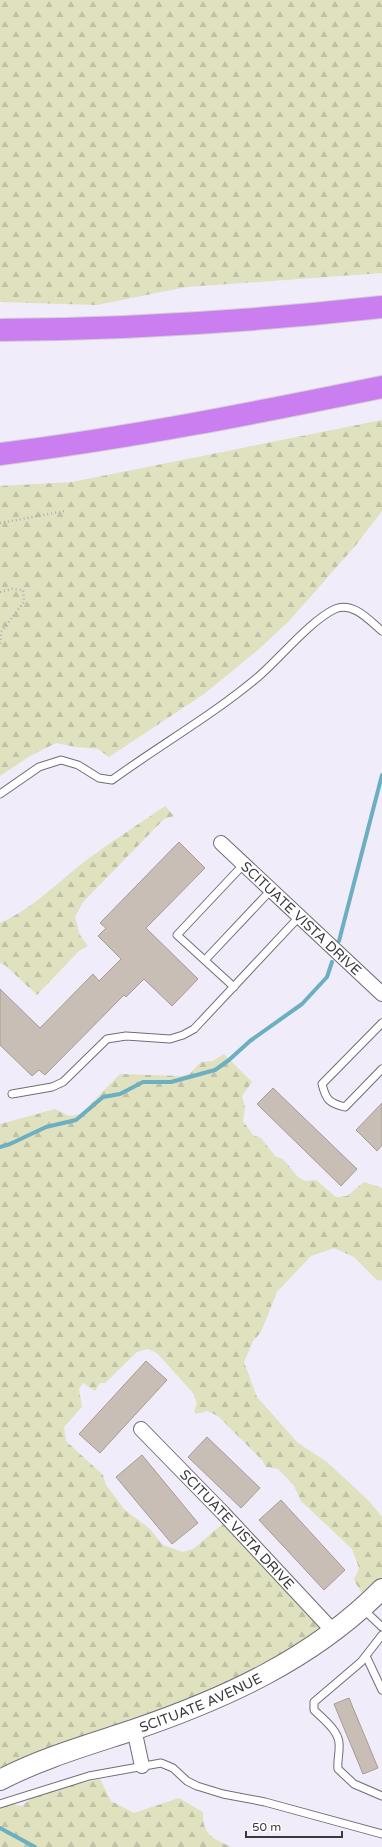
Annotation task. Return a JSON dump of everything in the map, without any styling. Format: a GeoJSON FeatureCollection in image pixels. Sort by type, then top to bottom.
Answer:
{"type":"FeatureCollection","features":[{"type":"Feature","properties":{"kind":"highway"},"geometry":{"type":"LineString","coordinates":[[0,330],[189,322],[382,307]]}},
{"type":"Feature","properties":{"kind":"highway"},"geometry":{"type":"LineString","coordinates":[[0,454],[96,442],[181,428],[382,387]]}},
{"type":"Feature","properties":{"kind":"main road","name":"SCITUATE AVENUE"},"geometry":{"type":"LineString","coordinates":[[0,1780],[58,1755],[198,1707],[260,1678],[295,1658],[333,1631],[362,1608],[382,1589]]}},
{"type":"Feature","properties":{"kind":"street","name":"SCITUATE VISTA DRIVE"},"geometry":{"type":"LineString","coordinates":[[221,843],[382,994]]}},
{"type":"Feature","properties":{"kind":"street","name":"SCITUATE VISTA DRIVE"},"geometry":{"type":"LineString","coordinates":[[141,1429],[223,1513],[333,1631]]}},
{"type":"Feature","properties":{"kind":"street"},"geometry":{"type":"LineString","coordinates":[[134,1729],[142,1766]]}},
{"type":"Feature","properties":{"kind":"lane"},"geometry":{"type":"LineString","coordinates":[[0,794],[39,767],[61,760],[78,765],[99,778],[112,780],[152,751],[205,717],[258,677],[316,622],[336,609],[348,607],[364,616],[382,631]]}},
{"type":"Feature","properties":{"kind":"lane"},"geometry":{"type":"LineString","coordinates":[[234,987],[178,935],[244,864]]}},
{"type":"Feature","properties":{"kind":"lane"},"geometry":{"type":"LineString","coordinates":[[205,960],[271,890]]}},
{"type":"Feature","properties":{"kind":"lane"},"geometry":{"type":"LineString","coordinates":[[12,1094],[52,1087],[63,1082],[107,1039],[126,1036],[170,1039],[183,1035],[194,1029],[299,917]]}},
{"type":"Feature","properties":{"kind":"lane"},"geometry":{"type":"LineString","coordinates":[[382,1023],[322,1084],[325,1096],[332,1104],[345,1107],[382,1069]]}},
{"type":"Feature","properties":{"kind":"lane"},"geometry":{"type":"LineString","coordinates":[[362,1608],[382,1627]]}},
{"type":"Feature","properties":{"kind":"lane"},"geometry":{"type":"LineString","coordinates":[[382,1635],[366,1656],[314,1702],[314,1710],[332,1728],[338,1738],[338,1769],[354,1784],[382,1796]]}},
{"type":"Feature","properties":{"kind":"lane"},"geometry":{"type":"LineString","coordinates":[[366,1656],[382,1690]]}},
{"type":"Feature","properties":{"kind":"lane"},"geometry":{"type":"LineString","coordinates":[[0,1804],[89,1776],[161,1763],[173,1768],[187,1781],[197,1786],[223,1794],[266,1802],[382,1834]]}},
{"type":"Feature","properties":{"kind":"path"},"geometry":{"type":"LineString","coordinates":[[0,523],[65,511]]}},
{"type":"Feature","properties":{"kind":"path"},"geometry":{"type":"LineString","coordinates":[[0,592],[12,589],[23,590],[24,602],[1,632],[0,646]]}},
{"type":"Feature","properties":{"kind":"green space"},"geometry":{"type":"Polygon","coordinates":[[[0,0],[382,0],[382,273],[186,287],[97,305],[0,302],[0,0]]]}},
{"type":"Feature","properties":{"kind":"green space"},"geometry":{"type":"Polygon","coordinates":[[[382,420],[382,511],[356,545],[289,621],[259,649],[204,694],[109,757],[98,749],[56,743],[30,756],[0,776],[0,486],[72,482],[382,420]]]}},
{"type":"Feature","properties":{"kind":"green space"},"geometry":{"type":"Polygon","coordinates":[[[165,806],[174,816],[164,819],[83,902],[75,917],[80,935],[88,946],[79,951],[37,995],[5,965],[0,963],[0,923],[23,911],[84,862],[165,806]]]}},
{"type":"Feature","properties":{"kind":"green space"},"geometry":{"type":"Polygon","coordinates":[[[224,1054],[252,1082],[242,1096],[245,1107],[243,1121],[253,1135],[261,1138],[276,1157],[283,1159],[298,1177],[305,1181],[316,1180],[336,1197],[347,1196],[364,1182],[382,1188],[382,1280],[378,1281],[354,1257],[334,1248],[311,1256],[277,1292],[261,1332],[253,1341],[244,1362],[257,1397],[298,1443],[327,1462],[369,1501],[382,1517],[382,1590],[367,1602],[354,1580],[359,1568],[352,1549],[301,1501],[293,1484],[278,1469],[266,1467],[262,1460],[218,1416],[207,1411],[196,1414],[194,1411],[197,1404],[194,1394],[157,1353],[148,1349],[137,1352],[105,1383],[100,1383],[95,1391],[83,1383],[79,1389],[82,1407],[64,1427],[66,1441],[103,1475],[106,1485],[125,1510],[150,1529],[163,1545],[183,1552],[193,1549],[228,1519],[333,1631],[266,1676],[0,1783],[0,1124],[55,1109],[69,1116],[81,1114],[120,1074],[182,1076],[190,1073],[201,1062],[213,1061],[224,1054]]]}},
{"type":"Feature","properties":{"kind":"green space"},"geometry":{"type":"Polygon","coordinates":[[[100,1779],[111,1801],[134,1813],[179,1798],[203,1812],[204,1826],[210,1835],[231,1847],[0,1847],[0,1801],[22,1806],[47,1785],[77,1784],[100,1779]]]}},
{"type":"Feature","properties":{"kind":"building"},"geometry":{"type":"Polygon","coordinates":[[[179,842],[205,868],[146,928],[198,979],[172,1006],[144,979],[126,997],[124,995],[45,1075],[39,1070],[32,1076],[0,1045],[0,989],[40,1028],[93,974],[99,981],[121,959],[98,936],[106,928],[100,923],[179,842]]]}},
{"type":"Feature","properties":{"kind":"building"},"geometry":{"type":"Polygon","coordinates":[[[273,1088],[357,1169],[341,1186],[257,1104],[273,1088]]]}},
{"type":"Feature","properties":{"kind":"building"},"geometry":{"type":"Polygon","coordinates":[[[382,1103],[382,1145],[377,1151],[356,1130],[382,1103]]]}},
{"type":"Feature","properties":{"kind":"building"},"geometry":{"type":"Polygon","coordinates":[[[146,1361],[167,1380],[100,1453],[79,1434],[146,1361]]]}},
{"type":"Feature","properties":{"kind":"building"},"geometry":{"type":"Polygon","coordinates":[[[207,1437],[260,1488],[241,1508],[188,1457],[207,1437]]]}},
{"type":"Feature","properties":{"kind":"building"},"geometry":{"type":"Polygon","coordinates":[[[142,1455],[198,1523],[172,1544],[116,1477],[142,1455]]]}},
{"type":"Feature","properties":{"kind":"building"},"geometry":{"type":"Polygon","coordinates":[[[281,1500],[345,1570],[324,1590],[259,1520],[281,1500]]]}},
{"type":"Feature","properties":{"kind":"building"},"geometry":{"type":"Polygon","coordinates":[[[349,1698],[378,1768],[363,1774],[334,1704],[349,1698]]]}},
{"type":"Feature","properties":{"kind":"waterway"},"geometry":{"type":"LineString","coordinates":[[339,941],[382,775]]}},
{"type":"Feature","properties":{"kind":"waterway"},"geometry":{"type":"LineString","coordinates":[[0,1147],[10,1144],[46,1127],[76,1120],[103,1097],[120,1094],[143,1082],[171,1082],[215,1070],[229,1060],[250,1041],[302,1004],[327,977],[332,962]]}},
{"type":"Feature","properties":{"kind":"waterway"},"geometry":{"type":"LineString","coordinates":[[0,1828],[35,1847]]}}]}
